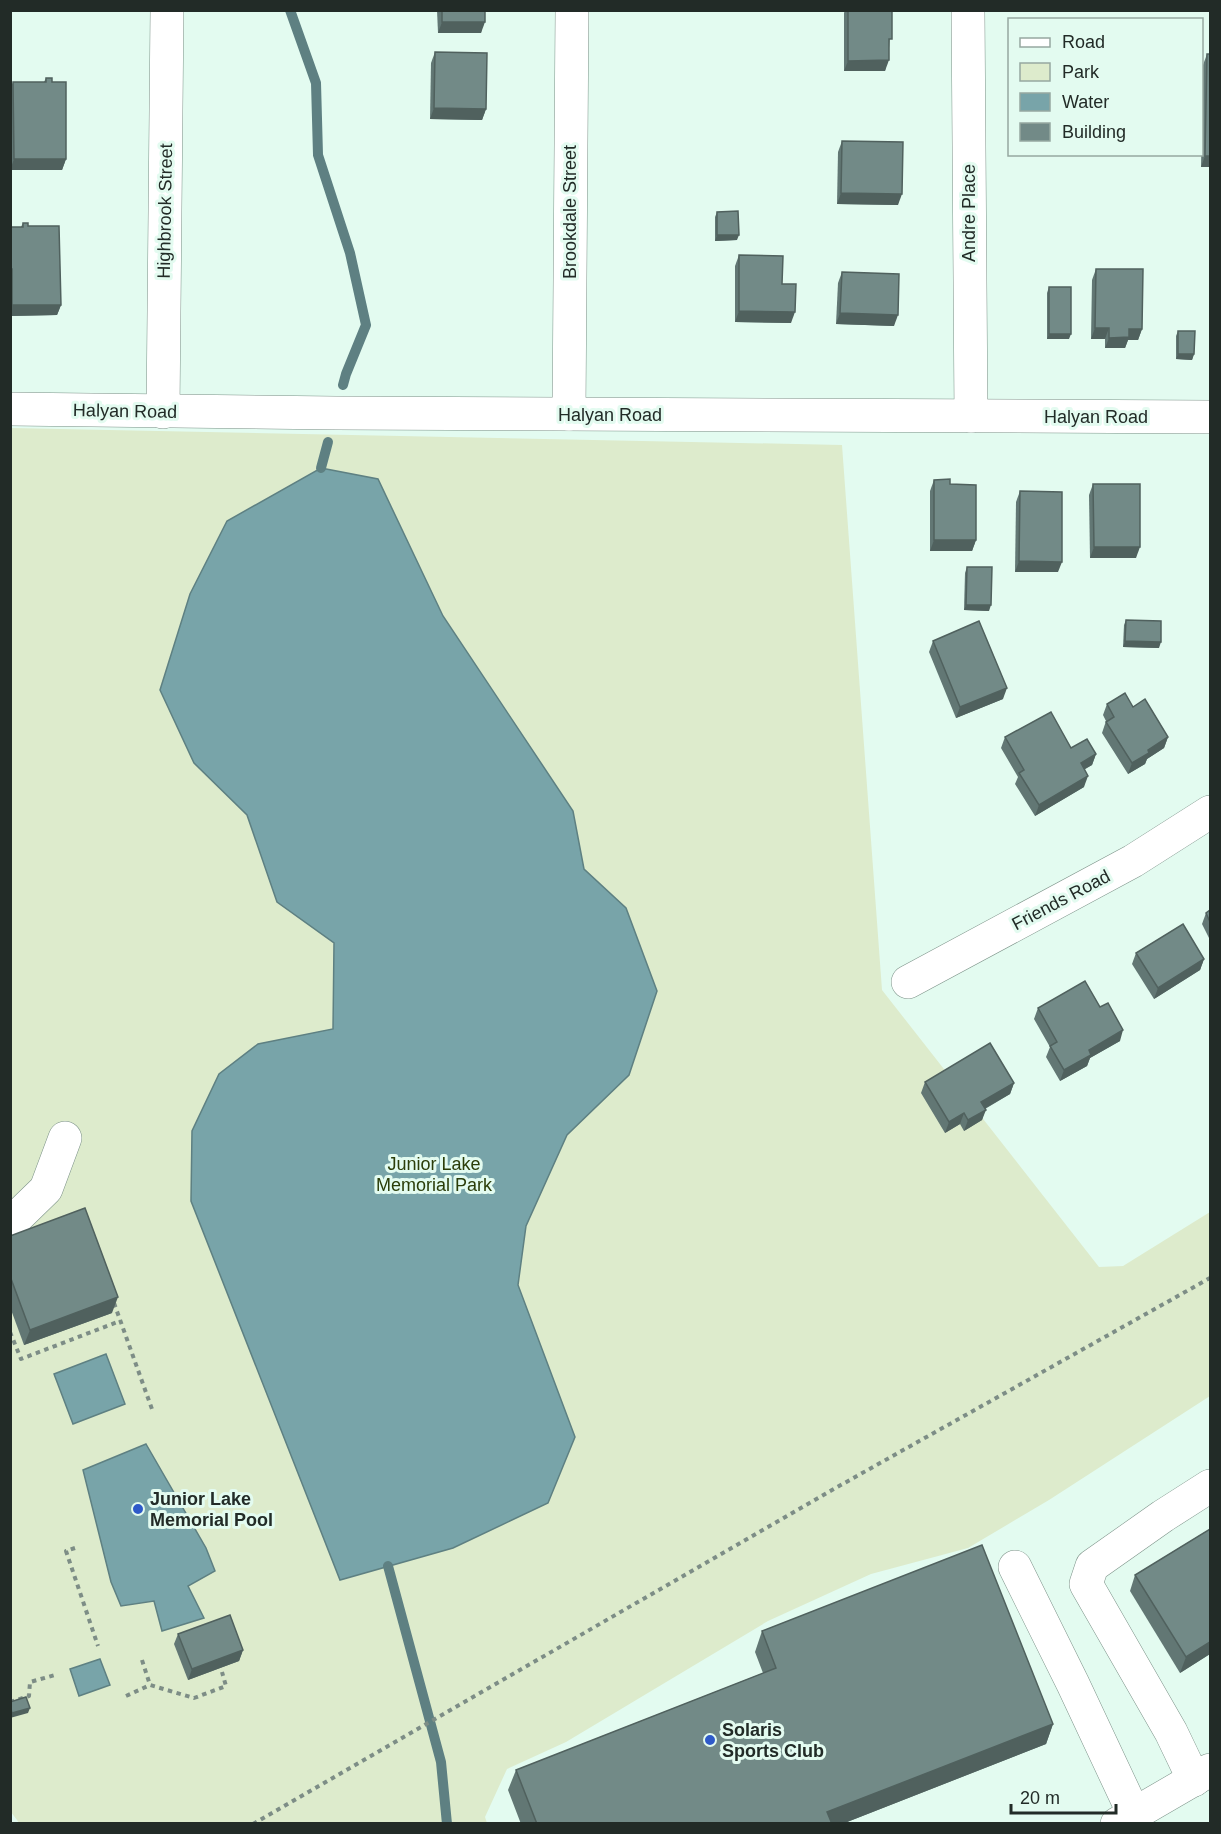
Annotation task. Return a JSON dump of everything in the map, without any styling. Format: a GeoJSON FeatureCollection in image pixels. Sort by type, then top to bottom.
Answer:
{"type":"FeatureCollection","features":[{"type":"Feature","properties":{"kind":"street","name":"Highbrook Street"},"geometry":{"type":"LineString","coordinates":[[163,412],[167,10]]}},
{"type":"Feature","properties":{"kind":"street","name":"Brookdale Street"},"geometry":{"type":"LineString","coordinates":[[569,414],[572,10]]}},
{"type":"Feature","properties":{"kind":"street","name":"Andre Place"},"geometry":{"type":"LineString","coordinates":[[968,10],[970,416]]}},
{"type":"Feature","properties":{"kind":"street","name":"Halyan Road"},"geometry":{"type":"LineString","coordinates":[[10,409],[163,412],[1210,417]]}},
{"type":"Feature","properties":{"kind":"street","name":"Friends Road"},"geometry":{"type":"LineString","coordinates":[[908,982],[1132,861],[1210,812]]}},
{"type":"Feature","properties":{"kind":"street"},"geometry":{"type":"LineString","coordinates":[[10,1224],[46,1189],[65,1138]]}},
{"type":"Feature","properties":{"kind":"street"},"geometry":{"type":"LineString","coordinates":[[1015,1568],[1073,1684],[1125,1819],[1202,1775],[1171,1732],[1086,1584],[1092,1566],[1210,1486]]}},
{"type":"Feature","properties":{"kind":"path"},"geometry":{"type":"LineString","coordinates":[[253,1824],[832,1490],[1210,1278]]}},
{"type":"Feature","properties":{"kind":"path"},"geometry":{"type":"LineString","coordinates":[[112,1298],[153,1412]]}},
{"type":"Feature","properties":{"kind":"path"},"geometry":{"type":"LineString","coordinates":[[10,1332],[21,1359],[120,1321]]}},
{"type":"Feature","properties":{"kind":"path"},"geometry":{"type":"LineString","coordinates":[[75,1548],[66,1551],[98,1646]]}},
{"type":"Feature","properties":{"kind":"path"},"geometry":{"type":"LineString","coordinates":[[142,1660],[150,1685]]}},
{"type":"Feature","properties":{"kind":"path"},"geometry":{"type":"LineString","coordinates":[[126,1695],[150,1685],[194,1698],[226,1686],[222,1672]]}},
{"type":"Feature","properties":{"kind":"path"},"geometry":{"type":"LineString","coordinates":[[10,1702],[29,1696],[30,1682],[55,1675]]}},
{"type":"Feature","properties":{"kind":"green space","name":"Junior Lake Memorial Park"},"geometry":{"type":"Polygon","coordinates":[[[11,428],[842,445],[882,990],[1099,1267],[1123,1266],[1210,1212],[1210,1396],[1049,1500],[968,1548],[871,1574],[768,1621],[566,1742],[507,1769],[485,1817],[487,1823],[20,1824],[11,1812],[11,428]]]}},
{"type":"Feature","properties":{"kind":"water"},"geometry":{"type":"Polygon","coordinates":[[[321,468],[378,479],[443,616],[573,811],[584,869],[626,908],[657,991],[629,1075],[567,1135],[526,1226],[518,1285],[575,1437],[548,1503],[453,1548],[340,1580],[191,1201],[192,1131],[219,1074],[258,1044],[333,1029],[334,943],[277,902],[247,815],[194,763],[160,690],[190,594],[227,521],[321,468]]]}},
{"type":"Feature","properties":{"kind":"water"},"geometry":{"type":"Polygon","coordinates":[[[106,1354],[125,1404],[73,1424],[54,1374],[106,1354]]]}},
{"type":"Feature","properties":{"kind":"water","name":"Junior Lake Memorial Pool"},"geometry":{"type":"Polygon","coordinates":[[[146,1444],[206,1548],[215,1571],[188,1586],[204,1618],[162,1631],[154,1601],[121,1606],[111,1582],[83,1470],[146,1444]]]}},
{"type":"Feature","properties":{"kind":"water"},"geometry":{"type":"Polygon","coordinates":[[[100,1659],[110,1685],[79,1696],[70,1669],[100,1659]]]}},
{"type":"Feature","properties":{"kind":"building"},"geometry":{"type":"Polygon","coordinates":[[[442,10],[485,10],[485,22],[442,22],[442,10]]]}},
{"type":"Feature","properties":{"kind":"building"},"geometry":{"type":"Polygon","coordinates":[[[848,10],[892,10],[889,60],[848,61],[848,10]]]}},
{"type":"Feature","properties":{"kind":"building"},"geometry":{"type":"Polygon","coordinates":[[[435,52],[487,53],[486,109],[434,108],[435,52]]]}},
{"type":"Feature","properties":{"kind":"building"},"geometry":{"type":"Polygon","coordinates":[[[1207,54],[1210,54],[1210,156],[1205,156],[1207,54]]]}},
{"type":"Feature","properties":{"kind":"building"},"geometry":{"type":"Polygon","coordinates":[[[46,78],[52,78],[52,82],[66,82],[66,159],[14,159],[13,82],[46,82],[46,78]]]}},
{"type":"Feature","properties":{"kind":"building"},"geometry":{"type":"Polygon","coordinates":[[[842,141],[903,142],[902,194],[841,193],[842,141]]]}},
{"type":"Feature","properties":{"kind":"building"},"geometry":{"type":"Polygon","coordinates":[[[738,211],[739,235],[717,235],[717,212],[738,211]]]}},
{"type":"Feature","properties":{"kind":"building"},"geometry":{"type":"Polygon","coordinates":[[[23,223],[28,223],[28,226],[59,226],[61,305],[12,305],[10,227],[23,227],[23,223]]]}},
{"type":"Feature","properties":{"kind":"building"},"geometry":{"type":"Polygon","coordinates":[[[739,255],[783,256],[782,284],[796,284],[795,312],[739,311],[739,255]]]}},
{"type":"Feature","properties":{"kind":"building"},"geometry":{"type":"Polygon","coordinates":[[[1096,269],[1143,269],[1142,329],[1129,329],[1129,337],[1109,338],[1109,328],[1095,328],[1096,269]]]}},
{"type":"Feature","properties":{"kind":"building"},"geometry":{"type":"Polygon","coordinates":[[[842,272],[899,274],[898,315],[840,313],[842,272]]]}},
{"type":"Feature","properties":{"kind":"building"},"geometry":{"type":"Polygon","coordinates":[[[1049,287],[1071,287],[1071,334],[1049,334],[1049,287]]]}},
{"type":"Feature","properties":{"kind":"building"},"geometry":{"type":"Polygon","coordinates":[[[1178,331],[1195,331],[1194,354],[1178,354],[1178,331]]]}},
{"type":"Feature","properties":{"kind":"building"},"geometry":{"type":"Polygon","coordinates":[[[950,479],[950,484],[976,485],[976,540],[934,540],[934,480],[950,479]]]}},
{"type":"Feature","properties":{"kind":"building"},"geometry":{"type":"Polygon","coordinates":[[[1093,484],[1140,484],[1140,547],[1094,547],[1093,484]]]}},
{"type":"Feature","properties":{"kind":"building"},"geometry":{"type":"Polygon","coordinates":[[[1020,491],[1062,492],[1062,562],[1019,561],[1020,491]]]}},
{"type":"Feature","properties":{"kind":"building"},"geometry":{"type":"Polygon","coordinates":[[[967,567],[992,567],[991,605],[966,605],[967,567]]]}},
{"type":"Feature","properties":{"kind":"building"},"geometry":{"type":"Polygon","coordinates":[[[1126,620],[1161,621],[1161,642],[1125,641],[1126,620]]]}},
{"type":"Feature","properties":{"kind":"building"},"geometry":{"type":"Polygon","coordinates":[[[979,621],[1007,688],[960,707],[933,641],[979,621]]]}},
{"type":"Feature","properties":{"kind":"building"},"geometry":{"type":"Polygon","coordinates":[[[1125,693],[1133,707],[1145,699],[1168,737],[1148,750],[1149,753],[1132,763],[1106,722],[1114,717],[1107,704],[1125,693]]]}},
{"type":"Feature","properties":{"kind":"building"},"geometry":{"type":"Polygon","coordinates":[[[1051,712],[1071,748],[1087,739],[1096,754],[1081,763],[1088,776],[1039,805],[1019,773],[1024,770],[1005,737],[1051,712]]]}},
{"type":"Feature","properties":{"kind":"building"},"geometry":{"type":"Polygon","coordinates":[[[1210,910],[1210,922],[1206,913],[1210,910]]]}},
{"type":"Feature","properties":{"kind":"building"},"geometry":{"type":"Polygon","coordinates":[[[1183,924],[1204,959],[1158,988],[1136,953],[1183,924]]]}},
{"type":"Feature","properties":{"kind":"building"},"geometry":{"type":"Polygon","coordinates":[[[1085,981],[1100,1007],[1108,1003],[1123,1030],[1089,1050],[1091,1055],[1064,1070],[1050,1046],[1057,1042],[1038,1008],[1085,981]]]}},
{"type":"Feature","properties":{"kind":"building"},"geometry":{"type":"Polygon","coordinates":[[[990,1043],[1014,1083],[981,1102],[986,1110],[968,1120],[964,1113],[949,1122],[925,1082],[990,1043]]]}},
{"type":"Feature","properties":{"kind":"building"},"geometry":{"type":"Polygon","coordinates":[[[85,1208],[118,1297],[30,1330],[10,1276],[10,1236],[85,1208]]]}},
{"type":"Feature","properties":{"kind":"building"},"geometry":{"type":"Polygon","coordinates":[[[1210,1529],[1210,1642],[1186,1657],[1135,1575],[1210,1529]]]}},
{"type":"Feature","properties":{"kind":"building"},"geometry":{"type":"Polygon","coordinates":[[[982,1545],[1053,1724],[827,1812],[832,1824],[537,1824],[516,1770],[776,1668],[762,1631],[982,1545]]]}},
{"type":"Feature","properties":{"kind":"building"},"geometry":{"type":"Polygon","coordinates":[[[230,1615],[243,1650],[192,1669],[178,1634],[230,1615]]]}},
{"type":"Feature","properties":{"kind":"building"},"geometry":{"type":"Polygon","coordinates":[[[26,1697],[30,1708],[12,1713],[10,1702],[26,1697]]]}},
{"type":"Feature","properties":{"kind":"waterway"},"geometry":{"type":"LineString","coordinates":[[290,10],[316,83],[318,155],[350,253],[366,325],[343,385]]}},
{"type":"Feature","properties":{"kind":"waterway"},"geometry":{"type":"LineString","coordinates":[[321,468],[328,442]]}},
{"type":"Feature","properties":{"kind":"waterway"},"geometry":{"type":"LineString","coordinates":[[388,1566],[441,1762],[447,1824]]}},
{"type":"Feature","properties":{"kind":"place","name":"Junior Lake Memorial Pool"},"geometry":{"type":"Point","coordinates":[138,1509]}},
{"type":"Feature","properties":{"kind":"place","name":"Solaris Sports Club"},"geometry":{"type":"Point","coordinates":[710,1740]}}]}
